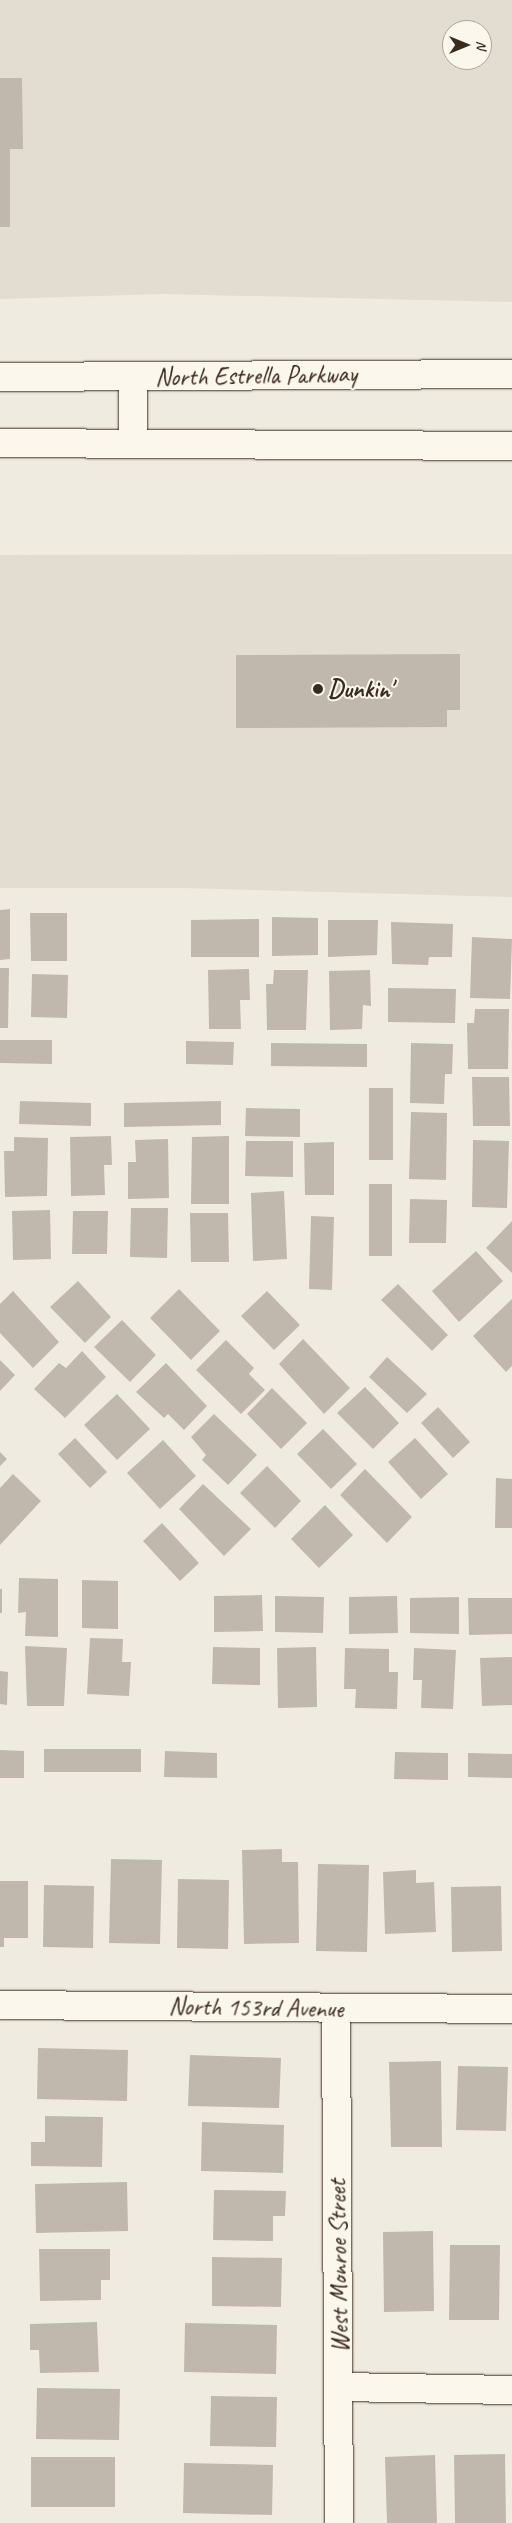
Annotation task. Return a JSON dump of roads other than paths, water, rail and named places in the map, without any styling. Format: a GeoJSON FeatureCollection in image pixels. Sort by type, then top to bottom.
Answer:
{"type":"FeatureCollection","features":[{"type":"Feature","properties":{"kind":"street","name":"North Estrella Parkway"},"geometry":{"type":"LineString","coordinates":[[0,377],[512,374]]}},
{"type":"Feature","properties":{"kind":"street"},"geometry":{"type":"LineString","coordinates":[[133,377],[133,444]]}},
{"type":"Feature","properties":{"kind":"street"},"geometry":{"type":"LineString","coordinates":[[0,443],[512,446]]}},
{"type":"Feature","properties":{"kind":"street","name":"North 153rd Avenue"},"geometry":{"type":"LineString","coordinates":[[0,2005],[512,2009]]}},
{"type":"Feature","properties":{"kind":"street","name":"West Monroe Street"},"geometry":{"type":"LineString","coordinates":[[336,2008],[340,2387],[339,2523]]}},
{"type":"Feature","properties":{"kind":"street"},"geometry":{"type":"LineString","coordinates":[[340,2387],[512,2390]]}},
{"type":"Feature","properties":{"kind":"place","name":"Dunkin'"},"geometry":{"type":"Point","coordinates":[318,689]}}]}
